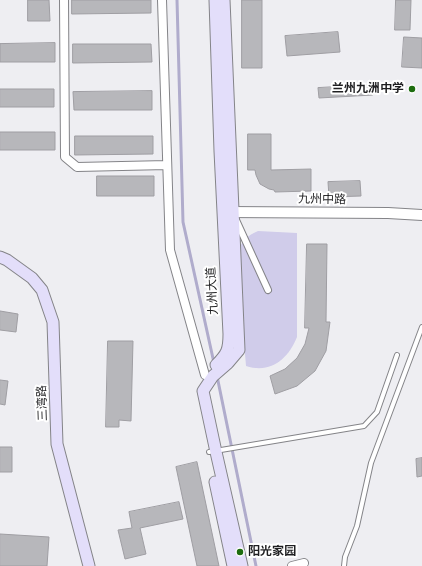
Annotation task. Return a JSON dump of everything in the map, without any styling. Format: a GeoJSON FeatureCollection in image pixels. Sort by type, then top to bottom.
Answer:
{"type":"FeatureCollection","features":[{"type":"Feature","properties":{"kind":"main road","name":"九州大道"},"geometry":{"type":"LineString","coordinates":[[216,0],[228,212],[229,347],[227,360],[209,374],[199,389],[198,398],[216,451],[233,566]]}},
{"type":"Feature","properties":{"kind":"main road"},"geometry":{"type":"LineString","coordinates":[[224,0],[228,212]]}},
{"type":"Feature","properties":{"kind":"main road","name":"三湾路"},"geometry":{"type":"LineString","coordinates":[[0,257],[7,260],[32,278],[42,290],[53,322],[57,444],[89,566]]}},
{"type":"Feature","properties":{"kind":"main road"},"geometry":{"type":"LineString","coordinates":[[216,451],[242,566]]}},
{"type":"Feature","properties":{"kind":"street"},"geometry":{"type":"LineString","coordinates":[[64,0],[65,157],[77,167],[167,165]]}},
{"type":"Feature","properties":{"kind":"street"},"geometry":{"type":"LineString","coordinates":[[162,0],[170,250],[209,374]]}},
{"type":"Feature","properties":{"kind":"street"},"geometry":{"type":"LineString","coordinates":[[228,212],[268,290]]}},
{"type":"Feature","properties":{"kind":"street","name":"九州中路"},"geometry":{"type":"LineString","coordinates":[[228,212],[388,213],[422,215]]}},
{"type":"Feature","properties":{"kind":"street"},"geometry":{"type":"LineString","coordinates":[[292,566],[304,563]]}},
{"type":"Feature","properties":{"kind":"lane"},"geometry":{"type":"LineString","coordinates":[[344,566],[357,526],[371,463],[422,327]]}},
{"type":"Feature","properties":{"kind":"lane"},"geometry":{"type":"LineString","coordinates":[[216,451],[364,426],[377,412],[396,355]]}},
{"type":"Feature","properties":{"kind":"shaded area"},"geometry":{"type":"Polygon","coordinates":[[[258,231],[297,233],[297,337],[284,358],[278,363],[263,368],[246,366],[237,254],[244,240],[258,231]]]}},
{"type":"Feature","properties":{"kind":"building"},"geometry":{"type":"Polygon","coordinates":[[[28,0],[49,0],[50,21],[28,21],[28,0]]]}},
{"type":"Feature","properties":{"kind":"building"},"geometry":{"type":"Polygon","coordinates":[[[72,0],[151,0],[151,13],[72,14],[72,0]]]}},
{"type":"Feature","properties":{"kind":"building"},"geometry":{"type":"Polygon","coordinates":[[[242,0],[262,0],[262,68],[242,68],[242,0]]]}},
{"type":"Feature","properties":{"kind":"building"},"geometry":{"type":"Polygon","coordinates":[[[396,0],[411,0],[410,30],[395,30],[396,0]]]}},
{"type":"Feature","properties":{"kind":"building"},"geometry":{"type":"Polygon","coordinates":[[[338,32],[340,52],[287,56],[285,36],[338,32]]]}},
{"type":"Feature","properties":{"kind":"building"},"geometry":{"type":"Polygon","coordinates":[[[404,37],[422,38],[422,68],[402,67],[404,37]]]}},
{"type":"Feature","properties":{"kind":"building"},"geometry":{"type":"Polygon","coordinates":[[[55,43],[55,62],[0,62],[0,44],[55,43]]]}},
{"type":"Feature","properties":{"kind":"building"},"geometry":{"type":"Polygon","coordinates":[[[73,44],[151,44],[152,62],[73,63],[73,44]]]}},
{"type":"Feature","properties":{"kind":"building"},"geometry":{"type":"Polygon","coordinates":[[[373,85],[373,95],[319,98],[318,88],[373,85]]]}},
{"type":"Feature","properties":{"kind":"building"},"geometry":{"type":"Polygon","coordinates":[[[0,89],[54,89],[54,107],[0,107],[0,89]]]}},
{"type":"Feature","properties":{"kind":"building"},"geometry":{"type":"Polygon","coordinates":[[[152,91],[152,110],[74,110],[73,92],[152,91]]]}},
{"type":"Feature","properties":{"kind":"building"},"geometry":{"type":"Polygon","coordinates":[[[0,132],[55,132],[55,150],[0,150],[0,132]]]}},
{"type":"Feature","properties":{"kind":"building"},"geometry":{"type":"Polygon","coordinates":[[[248,134],[271,134],[271,170],[311,169],[311,191],[275,192],[274,190],[260,184],[255,170],[248,170],[248,134]]]}},
{"type":"Feature","properties":{"kind":"building"},"geometry":{"type":"Polygon","coordinates":[[[75,136],[153,136],[153,154],[75,155],[75,136]]]}},
{"type":"Feature","properties":{"kind":"building"},"geometry":{"type":"Polygon","coordinates":[[[97,176],[154,176],[154,196],[97,196],[97,176]]]}},
{"type":"Feature","properties":{"kind":"building"},"geometry":{"type":"Polygon","coordinates":[[[360,181],[361,196],[329,197],[328,182],[360,181]]]}},
{"type":"Feature","properties":{"kind":"building"},"geometry":{"type":"Polygon","coordinates":[[[307,244],[327,244],[326,322],[330,322],[326,351],[315,371],[297,386],[275,394],[270,376],[285,369],[297,358],[305,344],[309,328],[305,328],[307,244]]]}},
{"type":"Feature","properties":{"kind":"building"},"geometry":{"type":"Polygon","coordinates":[[[0,311],[18,314],[16,332],[0,330],[0,311]]]}},
{"type":"Feature","properties":{"kind":"building"},"geometry":{"type":"Polygon","coordinates":[[[108,341],[133,341],[131,421],[119,420],[119,427],[106,427],[108,341]]]}},
{"type":"Feature","properties":{"kind":"building"},"geometry":{"type":"Polygon","coordinates":[[[0,380],[8,381],[5,405],[0,404],[0,380]]]}},
{"type":"Feature","properties":{"kind":"building"},"geometry":{"type":"Polygon","coordinates":[[[0,447],[12,447],[12,472],[0,472],[0,447]]]}},
{"type":"Feature","properties":{"kind":"building"},"geometry":{"type":"Polygon","coordinates":[[[422,458],[422,476],[417,477],[416,459],[422,458]]]}},
{"type":"Feature","properties":{"kind":"building"},"geometry":{"type":"Polygon","coordinates":[[[197,462],[219,566],[197,566],[176,467],[197,462]]]}},
{"type":"Feature","properties":{"kind":"building"},"geometry":{"type":"Polygon","coordinates":[[[179,502],[183,519],[140,528],[146,554],[125,559],[118,530],[132,528],[129,512],[179,502]]]}},
{"type":"Feature","properties":{"kind":"building"},"geometry":{"type":"Polygon","coordinates":[[[0,534],[49,537],[47,566],[0,566],[0,534]]]}},
{"type":"Feature","properties":{"kind":"waterway"},"geometry":{"type":"LineString","coordinates":[[177,0],[183,222],[214,363]]}},
{"type":"Feature","properties":{"kind":"waterway"},"geometry":{"type":"LineString","coordinates":[[217,376],[256,566]]}},
{"type":"Feature","properties":{"kind":"place","name":"兰州九洲中学"},"geometry":{"type":"Point","coordinates":[412,89]}},
{"type":"Feature","properties":{"kind":"place","name":"阳光家园"},"geometry":{"type":"Point","coordinates":[240,552]}}]}
